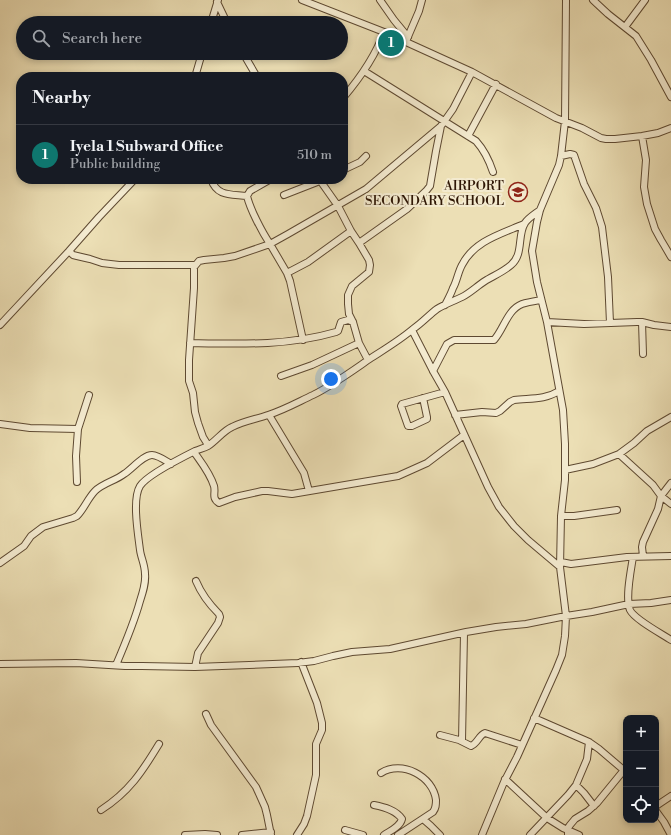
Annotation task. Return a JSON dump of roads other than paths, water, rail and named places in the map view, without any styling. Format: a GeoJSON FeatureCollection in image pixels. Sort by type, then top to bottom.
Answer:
{"type":"FeatureCollection","features":[{"type":"Feature","properties":{"kind":"street"},"geometry":{"type":"LineString","coordinates":[[302,0],[343,16]]}},
{"type":"Feature","properties":{"kind":"street"},"geometry":{"type":"LineString","coordinates":[[380,0],[407,40]]}},
{"type":"Feature","properties":{"kind":"street"},"geometry":{"type":"LineString","coordinates":[[407,40],[422,0]]}},
{"type":"Feature","properties":{"kind":"street"},"geometry":{"type":"LineString","coordinates":[[482,835],[560,661],[565,636],[566,616],[561,564],[561,516],[565,470],[563,410],[532,251],[540,210],[559,165],[561,156],[564,121],[566,0]]}},
{"type":"Feature","properties":{"kind":"street"},"geometry":{"type":"LineString","coordinates":[[593,0],[636,36],[641,42],[671,97]]}},
{"type":"Feature","properties":{"kind":"street"},"geometry":{"type":"LineString","coordinates":[[625,27],[645,0]]}},
{"type":"Feature","properties":{"kind":"street"},"geometry":{"type":"LineString","coordinates":[[213,16],[218,1]]}},
{"type":"Feature","properties":{"kind":"street"},"geometry":{"type":"LineString","coordinates":[[218,1],[224,16]]}},
{"type":"Feature","properties":{"kind":"street"},"geometry":{"type":"LineString","coordinates":[[348,18],[407,40],[496,84],[544,111],[601,138],[606,139],[642,136],[658,133],[671,128]]}},
{"type":"Feature","properties":{"kind":"street"},"geometry":{"type":"LineString","coordinates":[[348,92],[364,71],[379,45],[384,32]]}},
{"type":"Feature","properties":{"kind":"street"},"geometry":{"type":"LineString","coordinates":[[196,72],[200,60]]}},
{"type":"Feature","properties":{"kind":"street"},"geometry":{"type":"LineString","coordinates":[[247,60],[254,72]]}},
{"type":"Feature","properties":{"kind":"street"},"geometry":{"type":"LineString","coordinates":[[364,71],[443,124],[476,141],[487,156],[493,172]]}},
{"type":"Feature","properties":{"kind":"street"},"geometry":{"type":"LineString","coordinates":[[208,445],[198,423],[193,393],[189,381],[188,360],[194,288],[193,272],[195,265],[199,261],[235,256],[270,244],[366,189],[443,124],[453,109],[472,72]]}},
{"type":"Feature","properties":{"kind":"street"},"geometry":{"type":"LineString","coordinates":[[468,136],[496,84]]}},
{"type":"Feature","properties":{"kind":"street"},"geometry":{"type":"LineString","coordinates":[[359,243],[407,209],[430,186],[436,151],[443,124]]}},
{"type":"Feature","properties":{"kind":"street"},"geometry":{"type":"LineString","coordinates":[[642,136],[646,160],[644,187],[647,204],[660,240],[671,256]]}},
{"type":"Feature","properties":{"kind":"street"},"geometry":{"type":"LineString","coordinates":[[561,156],[570,154],[574,155],[584,184],[599,215],[602,227],[608,277],[610,323]]}},
{"type":"Feature","properties":{"kind":"street"},"geometry":{"type":"LineString","coordinates":[[348,168],[360,162],[366,156]]}},
{"type":"Feature","properties":{"kind":"street"},"geometry":{"type":"LineString","coordinates":[[0,325],[130,184]]}},
{"type":"Feature","properties":{"kind":"street"},"geometry":{"type":"LineString","coordinates":[[213,184],[221,192],[247,196]]}},
{"type":"Feature","properties":{"kind":"street"},"geometry":{"type":"LineString","coordinates":[[262,184],[250,191],[247,196],[248,202],[265,236],[287,273],[303,340]]}},
{"type":"Feature","properties":{"kind":"street"},"geometry":{"type":"LineString","coordinates":[[284,195],[311,184]]}},
{"type":"Feature","properties":{"kind":"street"},"geometry":{"type":"LineString","coordinates":[[324,184],[369,260],[369,272],[352,286],[348,295],[349,314],[359,343],[368,360]]}},
{"type":"Feature","properties":{"kind":"street"},"geometry":{"type":"LineString","coordinates":[[116,665],[136,615],[146,577],[140,551],[137,523],[137,496],[139,487],[144,481],[153,474],[208,445],[230,428],[269,415],[314,395],[352,372],[412,330],[437,310],[463,296],[483,282],[506,269],[516,258],[524,224],[529,218],[540,210]]}},
{"type":"Feature","properties":{"kind":"street"},"geometry":{"type":"LineString","coordinates":[[445,305],[462,266],[472,250],[498,234],[524,224]]}},
{"type":"Feature","properties":{"kind":"street"},"geometry":{"type":"LineString","coordinates":[[287,273],[308,262],[351,231]]}},
{"type":"Feature","properties":{"kind":"street"},"geometry":{"type":"LineString","coordinates":[[69,251],[73,255],[102,263],[119,265],[195,265]]}},
{"type":"Feature","properties":{"kind":"street"},"geometry":{"type":"LineString","coordinates":[[432,371],[449,342],[454,340],[494,340],[507,318],[515,309],[520,305],[541,300]]}},
{"type":"Feature","properties":{"kind":"street"},"geometry":{"type":"LineString","coordinates":[[190,343],[249,344],[303,340],[336,332],[341,322],[348,320],[353,322]]}},
{"type":"Feature","properties":{"kind":"street"},"geometry":{"type":"LineString","coordinates":[[547,322],[584,324],[642,322],[671,327]]}},
{"type":"Feature","properties":{"kind":"street"},"geometry":{"type":"LineString","coordinates":[[642,322],[643,354]]}},
{"type":"Feature","properties":{"kind":"street"},"geometry":{"type":"LineString","coordinates":[[412,330],[432,371],[445,392],[488,487],[499,507],[519,531],[561,564],[643,556],[671,556]]}},
{"type":"Feature","properties":{"kind":"street"},"geometry":{"type":"LineString","coordinates":[[281,376],[312,365],[359,343]]}},
{"type":"Feature","properties":{"kind":"street"},"geometry":{"type":"LineString","coordinates":[[455,415],[496,412],[500,411],[514,400],[543,398],[552,396],[559,391]]}},
{"type":"Feature","properties":{"kind":"street"},"geometry":{"type":"LineString","coordinates":[[423,398],[427,419],[412,426],[408,426],[401,408],[402,404],[423,398],[445,392]]}},
{"type":"Feature","properties":{"kind":"street"},"geometry":{"type":"LineString","coordinates":[[77,482],[76,456],[78,429],[89,395]]}},
{"type":"Feature","properties":{"kind":"street"},"geometry":{"type":"LineString","coordinates":[[269,415],[304,473],[309,491]]}},
{"type":"Feature","properties":{"kind":"street"},"geometry":{"type":"LineString","coordinates":[[565,470],[593,464],[619,454],[647,431],[671,417]]}},
{"type":"Feature","properties":{"kind":"street"},"geometry":{"type":"LineString","coordinates":[[0,424],[30,428],[78,429]]}},
{"type":"Feature","properties":{"kind":"street"},"geometry":{"type":"LineString","coordinates":[[194,452],[214,485],[214,495],[218,502],[221,502],[235,497],[268,490],[292,494],[398,476],[427,463],[464,435]]}},
{"type":"Feature","properties":{"kind":"street"},"geometry":{"type":"LineString","coordinates":[[619,454],[671,504]]}},
{"type":"Feature","properties":{"kind":"street"},"geometry":{"type":"LineString","coordinates":[[0,563],[24,546],[32,536],[43,527],[77,516],[94,492],[101,486],[124,475],[146,457],[153,455],[171,464]]}},
{"type":"Feature","properties":{"kind":"street"},"geometry":{"type":"LineString","coordinates":[[643,556],[643,542],[658,509],[661,496],[671,483]]}},
{"type":"Feature","properties":{"kind":"street"},"geometry":{"type":"LineString","coordinates":[[561,516],[574,516],[617,510]]}},
{"type":"Feature","properties":{"kind":"street"},"geometry":{"type":"LineString","coordinates":[[633,557],[629,604],[631,610],[640,620],[671,640]]}},
{"type":"Feature","properties":{"kind":"street"},"geometry":{"type":"LineString","coordinates":[[196,581],[206,599],[220,617],[218,623],[198,654],[196,667]]}},
{"type":"Feature","properties":{"kind":"street"},"geometry":{"type":"LineString","coordinates":[[0,664],[76,663],[125,666],[196,667],[281,664],[314,661],[352,652],[390,649],[464,633],[496,627],[526,624],[629,604],[671,600]]}},
{"type":"Feature","properties":{"kind":"street"},"geometry":{"type":"LineString","coordinates":[[462,742],[464,633]]}},
{"type":"Feature","properties":{"kind":"street"},"geometry":{"type":"LineString","coordinates":[[297,835],[307,816],[316,775],[316,744],[322,730],[322,723],[317,703],[301,662]]}},
{"type":"Feature","properties":{"kind":"street"},"geometry":{"type":"LineString","coordinates":[[206,714],[211,725],[256,788],[265,807],[271,834],[242,835]]}},
{"type":"Feature","properties":{"kind":"street"},"geometry":{"type":"LineString","coordinates":[[534,718],[589,742],[623,769]]}},
{"type":"Feature","properties":{"kind":"street"},"geometry":{"type":"LineString","coordinates":[[440,735],[462,742],[469,746],[477,742],[485,733],[522,745]]}},
{"type":"Feature","properties":{"kind":"street"},"geometry":{"type":"LineString","coordinates":[[530,835],[576,785],[588,759],[589,742]]}},
{"type":"Feature","properties":{"kind":"street"},"geometry":{"type":"LineString","coordinates":[[101,810],[120,796],[137,778],[159,744]]}},
{"type":"Feature","properties":{"kind":"street"},"geometry":{"type":"LineString","coordinates":[[381,773],[390,769],[412,771],[424,778],[430,784],[435,796],[436,808],[433,812],[398,835]]}},
{"type":"Feature","properties":{"kind":"street"},"geometry":{"type":"LineString","coordinates":[[568,833],[570,825],[575,819],[594,806],[623,773]]}},
{"type":"Feature","properties":{"kind":"street"},"geometry":{"type":"LineString","coordinates":[[506,780],[547,818],[568,833],[579,835]]}},
{"type":"Feature","properties":{"kind":"street"},"geometry":{"type":"LineString","coordinates":[[576,785],[594,806]]}},
{"type":"Feature","properties":{"kind":"street"},"geometry":{"type":"LineString","coordinates":[[659,804],[671,796]]}},
{"type":"Feature","properties":{"kind":"street"},"geometry":{"type":"LineString","coordinates":[[374,805],[389,809],[402,819],[401,823],[384,835]]}},
{"type":"Feature","properties":{"kind":"street"},"geometry":{"type":"LineString","coordinates":[[659,815],[670,835]]}},
{"type":"Feature","properties":{"kind":"street"},"geometry":{"type":"LineString","coordinates":[[422,819],[440,835]]}},
{"type":"Feature","properties":{"kind":"street"},"geometry":{"type":"LineString","coordinates":[[345,830],[363,835]]}},
{"type":"Feature","properties":{"kind":"street"},"geometry":{"type":"LineString","coordinates":[[186,835],[217,835]]}},
{"type":"Feature","properties":{"kind":"place","name":"Iyela 1 Subward Office"},"geometry":{"type":"Point","coordinates":[391,43]}},
{"type":"Feature","properties":{"kind":"place","name":"AIRPORT SECONDARY SCHOOL"},"geometry":{"type":"Point","coordinates":[518,192]}}]}
